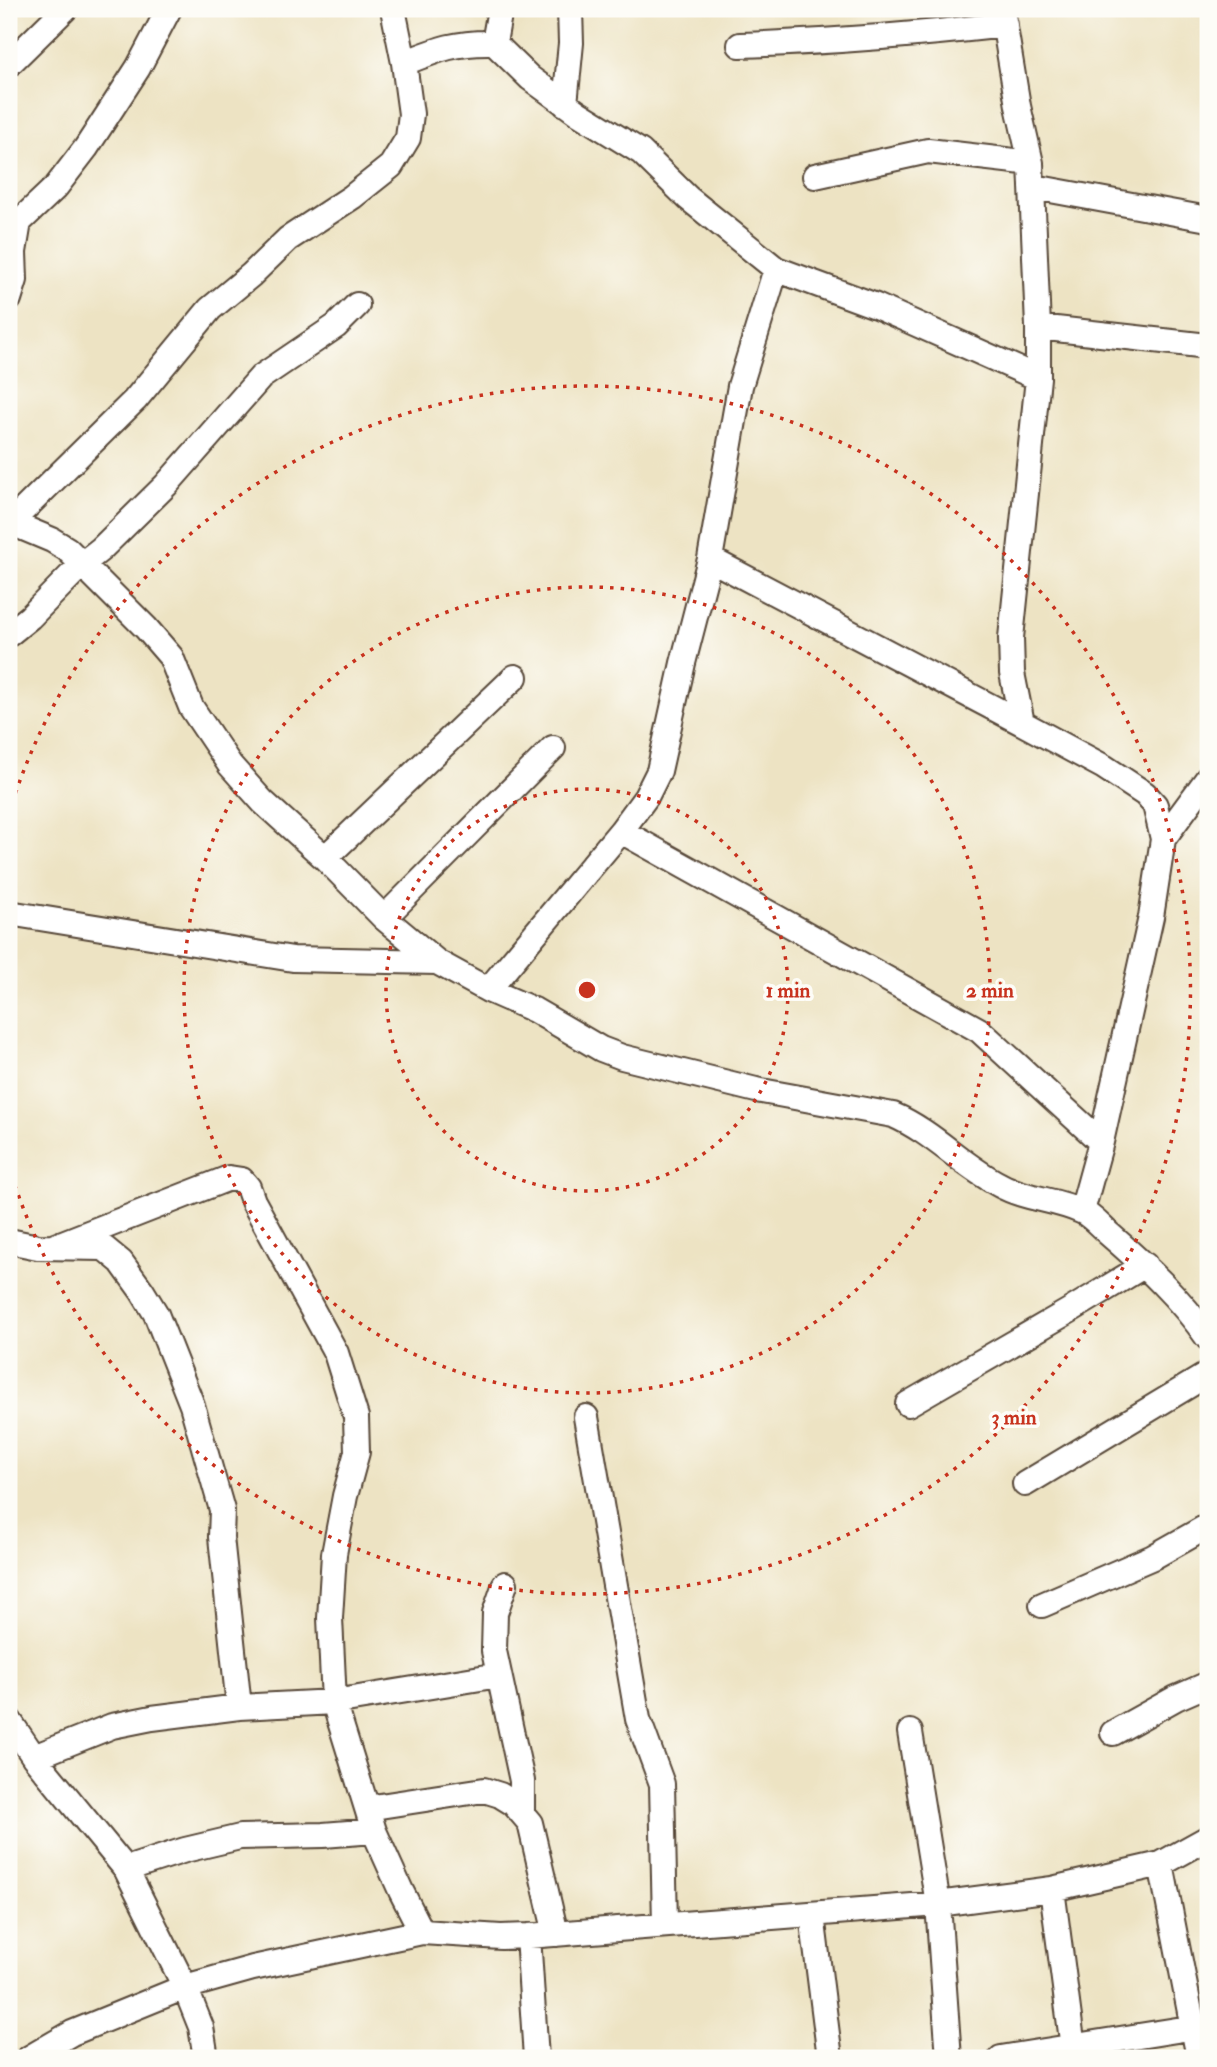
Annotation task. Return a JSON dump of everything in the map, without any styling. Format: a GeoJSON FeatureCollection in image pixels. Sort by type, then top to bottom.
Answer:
{"type":"FeatureCollection","features":[{"type":"Feature","properties":{"kind":"street"},"geometry":{"type":"LineString","coordinates":[[9,64],[65,9]]}},
{"type":"Feature","properties":{"kind":"street"},"geometry":{"type":"LineString","coordinates":[[9,299],[15,280],[14,252],[19,222],[55,187],[86,148],[138,68],[169,9]]}},
{"type":"Feature","properties":{"kind":"street"},"geometry":{"type":"LineString","coordinates":[[393,9],[411,114],[408,138],[391,166],[352,197],[288,239],[210,309],[135,400],[10,523],[52,540],[82,564],[146,628],[171,657],[191,707],[241,779],[384,918],[437,962],[488,990],[534,1010],[586,1041],[622,1057],[756,1090],[893,1115],[915,1124],[1000,1186],[1082,1211],[1145,1265],[1189,1312],[1208,1338]]}},
{"type":"Feature","properties":{"kind":"street"},"geometry":{"type":"LineString","coordinates":[[494,43],[500,9]]}},
{"type":"Feature","properties":{"kind":"street"},"geometry":{"type":"LineString","coordinates":[[565,104],[571,43],[570,9]]}},
{"type":"Feature","properties":{"kind":"street"},"geometry":{"type":"LineString","coordinates":[[740,45],[860,39],[1004,17],[1034,187],[1038,327],[1038,378],[1011,638],[1012,673],[1022,723]]}},
{"type":"Feature","properties":{"kind":"street"},"geometry":{"type":"LineString","coordinates":[[404,64],[441,48],[467,42],[494,43],[530,78],[565,104],[641,152],[688,198],[776,269],[876,306],[1038,378]]}},
{"type":"Feature","properties":{"kind":"street"},"geometry":{"type":"LineString","coordinates":[[815,176],[928,151],[1031,163]]}},
{"type":"Feature","properties":{"kind":"street"},"geometry":{"type":"LineString","coordinates":[[1034,187],[1208,219]]}},
{"type":"Feature","properties":{"kind":"street"},"geometry":{"type":"LineString","coordinates":[[488,990],[621,831],[646,796],[659,771],[710,559],[740,386],[776,269]]}},
{"type":"Feature","properties":{"kind":"street"},"geometry":{"type":"LineString","coordinates":[[9,635],[166,485],[261,377],[336,326],[357,305]]}},
{"type":"Feature","properties":{"kind":"street"},"geometry":{"type":"LineString","coordinates":[[1038,327],[1208,346]]}},
{"type":"Feature","properties":{"kind":"street"},"geometry":{"type":"LineString","coordinates":[[710,559],[1104,767],[1145,794],[1155,805],[1163,839],[1151,917],[1101,1142],[1082,1211]]}},
{"type":"Feature","properties":{"kind":"street"},"geometry":{"type":"LineString","coordinates":[[325,858],[515,677]]}},
{"type":"Feature","properties":{"kind":"street"},"geometry":{"type":"LineString","coordinates":[[384,918],[553,748]]}},
{"type":"Feature","properties":{"kind":"street"},"geometry":{"type":"LineString","coordinates":[[1163,839],[1208,778]]}},
{"type":"Feature","properties":{"kind":"street"},"geometry":{"type":"LineString","coordinates":[[621,831],[979,1030],[1101,1142]]}},
{"type":"Feature","properties":{"kind":"street"},"geometry":{"type":"LineString","coordinates":[[9,913],[293,959],[437,962]]}},
{"type":"Feature","properties":{"kind":"street"},"geometry":{"type":"LineString","coordinates":[[55,1246],[229,1178],[242,1180],[248,1187],[253,1201],[336,1353],[356,1417],[357,1452],[334,1554],[330,1618],[334,1702],[370,1819],[422,1932]]}},
{"type":"Feature","properties":{"kind":"street"},"geometry":{"type":"LineString","coordinates":[[9,1241],[37,1247],[104,1248],[112,1252],[156,1314],[192,1405],[222,1510],[221,1537],[239,1707]]}},
{"type":"Feature","properties":{"kind":"street"},"geometry":{"type":"LineString","coordinates":[[908,1404],[1145,1265]]}},
{"type":"Feature","properties":{"kind":"street"},"geometry":{"type":"LineString","coordinates":[[1025,1484],[1208,1374]]}},
{"type":"Feature","properties":{"kind":"street"},"geometry":{"type":"LineString","coordinates":[[586,1418],[638,1719],[662,1784],[665,1926]]}},
{"type":"Feature","properties":{"kind":"street"},"geometry":{"type":"LineString","coordinates":[[1042,1605],[1153,1557],[1208,1526]]}},
{"type":"Feature","properties":{"kind":"street"},"geometry":{"type":"LineString","coordinates":[[505,1584],[495,1613],[494,1632],[499,1675],[522,1781],[522,1813]]}},
{"type":"Feature","properties":{"kind":"street"},"geometry":{"type":"LineString","coordinates":[[34,1757],[112,1726],[152,1718],[239,1707],[334,1702],[499,1675]]}},
{"type":"Feature","properties":{"kind":"street"},"geometry":{"type":"LineString","coordinates":[[1113,1733],[1176,1698],[1208,1684]]}},
{"type":"Feature","properties":{"kind":"street"},"geometry":{"type":"LineString","coordinates":[[9,1720],[34,1757],[126,1869],[185,1987],[201,2027],[206,2058]]}},
{"type":"Feature","properties":{"kind":"street"},"geometry":{"type":"LineString","coordinates":[[910,1732],[938,1905],[949,2058]]}},
{"type":"Feature","properties":{"kind":"street"},"geometry":{"type":"LineString","coordinates":[[126,1869],[185,1850],[240,1837],[323,1835],[370,1819],[484,1790],[500,1795],[530,1823],[556,1934]]}},
{"type":"Feature","properties":{"kind":"street"},"geometry":{"type":"LineString","coordinates":[[29,2058],[72,2033],[185,1987],[253,1968],[422,1932],[528,1937],[938,1905],[1052,1889],[1161,1864],[1208,1838]]}},
{"type":"Feature","properties":{"kind":"street"},"geometry":{"type":"LineString","coordinates":[[1161,1864],[1201,2026],[1199,2058]]}},
{"type":"Feature","properties":{"kind":"street"},"geometry":{"type":"LineString","coordinates":[[1052,1889],[1073,2048]]}},
{"type":"Feature","properties":{"kind":"street"},"geometry":{"type":"LineString","coordinates":[[812,1915],[830,2058]]}},
{"type":"Feature","properties":{"kind":"street"},"geometry":{"type":"LineString","coordinates":[[528,1937],[536,2058]]}},
{"type":"Feature","properties":{"kind":"street"},"geometry":{"type":"LineString","coordinates":[[1001,2058],[1201,2026]]}}]}
